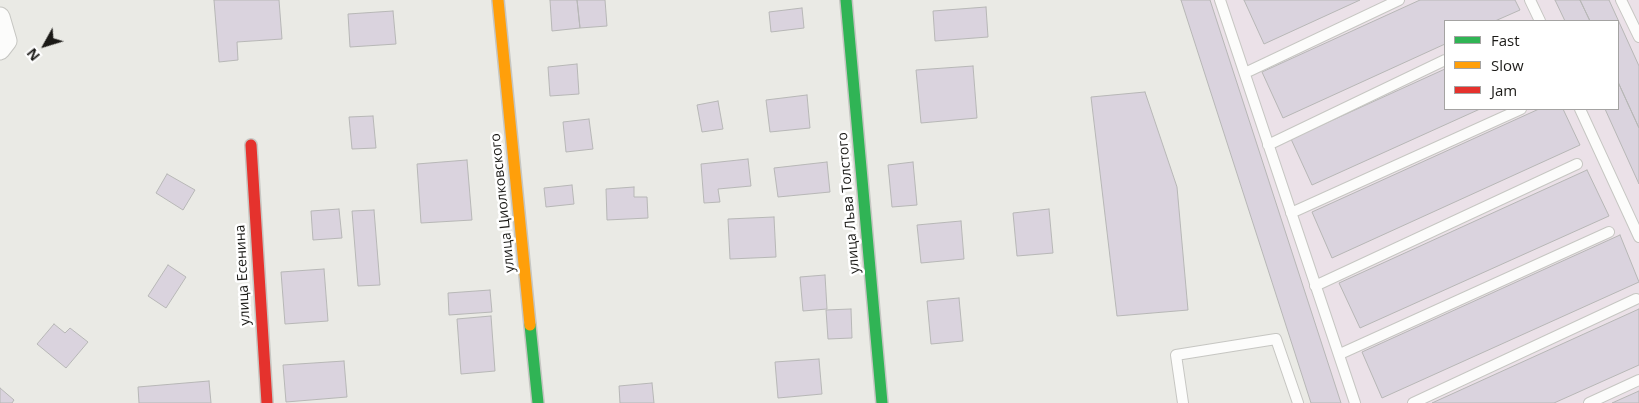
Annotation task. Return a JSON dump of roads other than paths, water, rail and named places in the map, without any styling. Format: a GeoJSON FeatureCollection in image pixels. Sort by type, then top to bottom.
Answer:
{"type":"FeatureCollection","features":[{"type":"Feature","properties":{"kind":"street","name":"улица Циолковского"},"geometry":{"type":"LineString","coordinates":[[498,0],[538,403]]}},
{"type":"Feature","properties":{"kind":"street","name":"улица Льва Толстого"},"geometry":{"type":"LineString","coordinates":[[846,0],[882,403]]}},
{"type":"Feature","properties":{"kind":"street"},"geometry":{"type":"LineString","coordinates":[[0,17],[7,41],[0,50]]}},
{"type":"Feature","properties":{"kind":"street","name":"улица Есенина"},"geometry":{"type":"LineString","coordinates":[[251,145],[267,403]]}},
{"type":"Feature","properties":{"kind":"lane"},"geometry":{"type":"LineString","coordinates":[[1220,0],[1315,286],[1340,354],[1354,403]]}},
{"type":"Feature","properties":{"kind":"lane"},"geometry":{"type":"LineString","coordinates":[[1244,73],[1398,0]]}},
{"type":"Feature","properties":{"kind":"lane"},"geometry":{"type":"LineString","coordinates":[[1530,0],[1540,20]]}},
{"type":"Feature","properties":{"kind":"lane"},"geometry":{"type":"LineString","coordinates":[[1621,0],[1639,38]]}},
{"type":"Feature","properties":{"kind":"lane"},"geometry":{"type":"LineString","coordinates":[[1268,145],[1444,60]]}},
{"type":"Feature","properties":{"kind":"lane"},"geometry":{"type":"LineString","coordinates":[[1291,213],[1519,110]]}},
{"type":"Feature","properties":{"kind":"lane"},"geometry":{"type":"LineString","coordinates":[[1580,110],[1639,237]]}},
{"type":"Feature","properties":{"kind":"lane"},"geometry":{"type":"LineString","coordinates":[[1315,286],[1577,164]]}},
{"type":"Feature","properties":{"kind":"lane"},"geometry":{"type":"LineString","coordinates":[[1340,354],[1609,232]]}},
{"type":"Feature","properties":{"kind":"lane"},"geometry":{"type":"LineString","coordinates":[[1413,403],[1636,299]]}},
{"type":"Feature","properties":{"kind":"lane"},"geometry":{"type":"LineString","coordinates":[[1183,403],[1176,355],[1276,339],[1298,403]]}},
{"type":"Feature","properties":{"kind":"lane"},"geometry":{"type":"LineString","coordinates":[[1590,403],[1639,380]]}}]}
